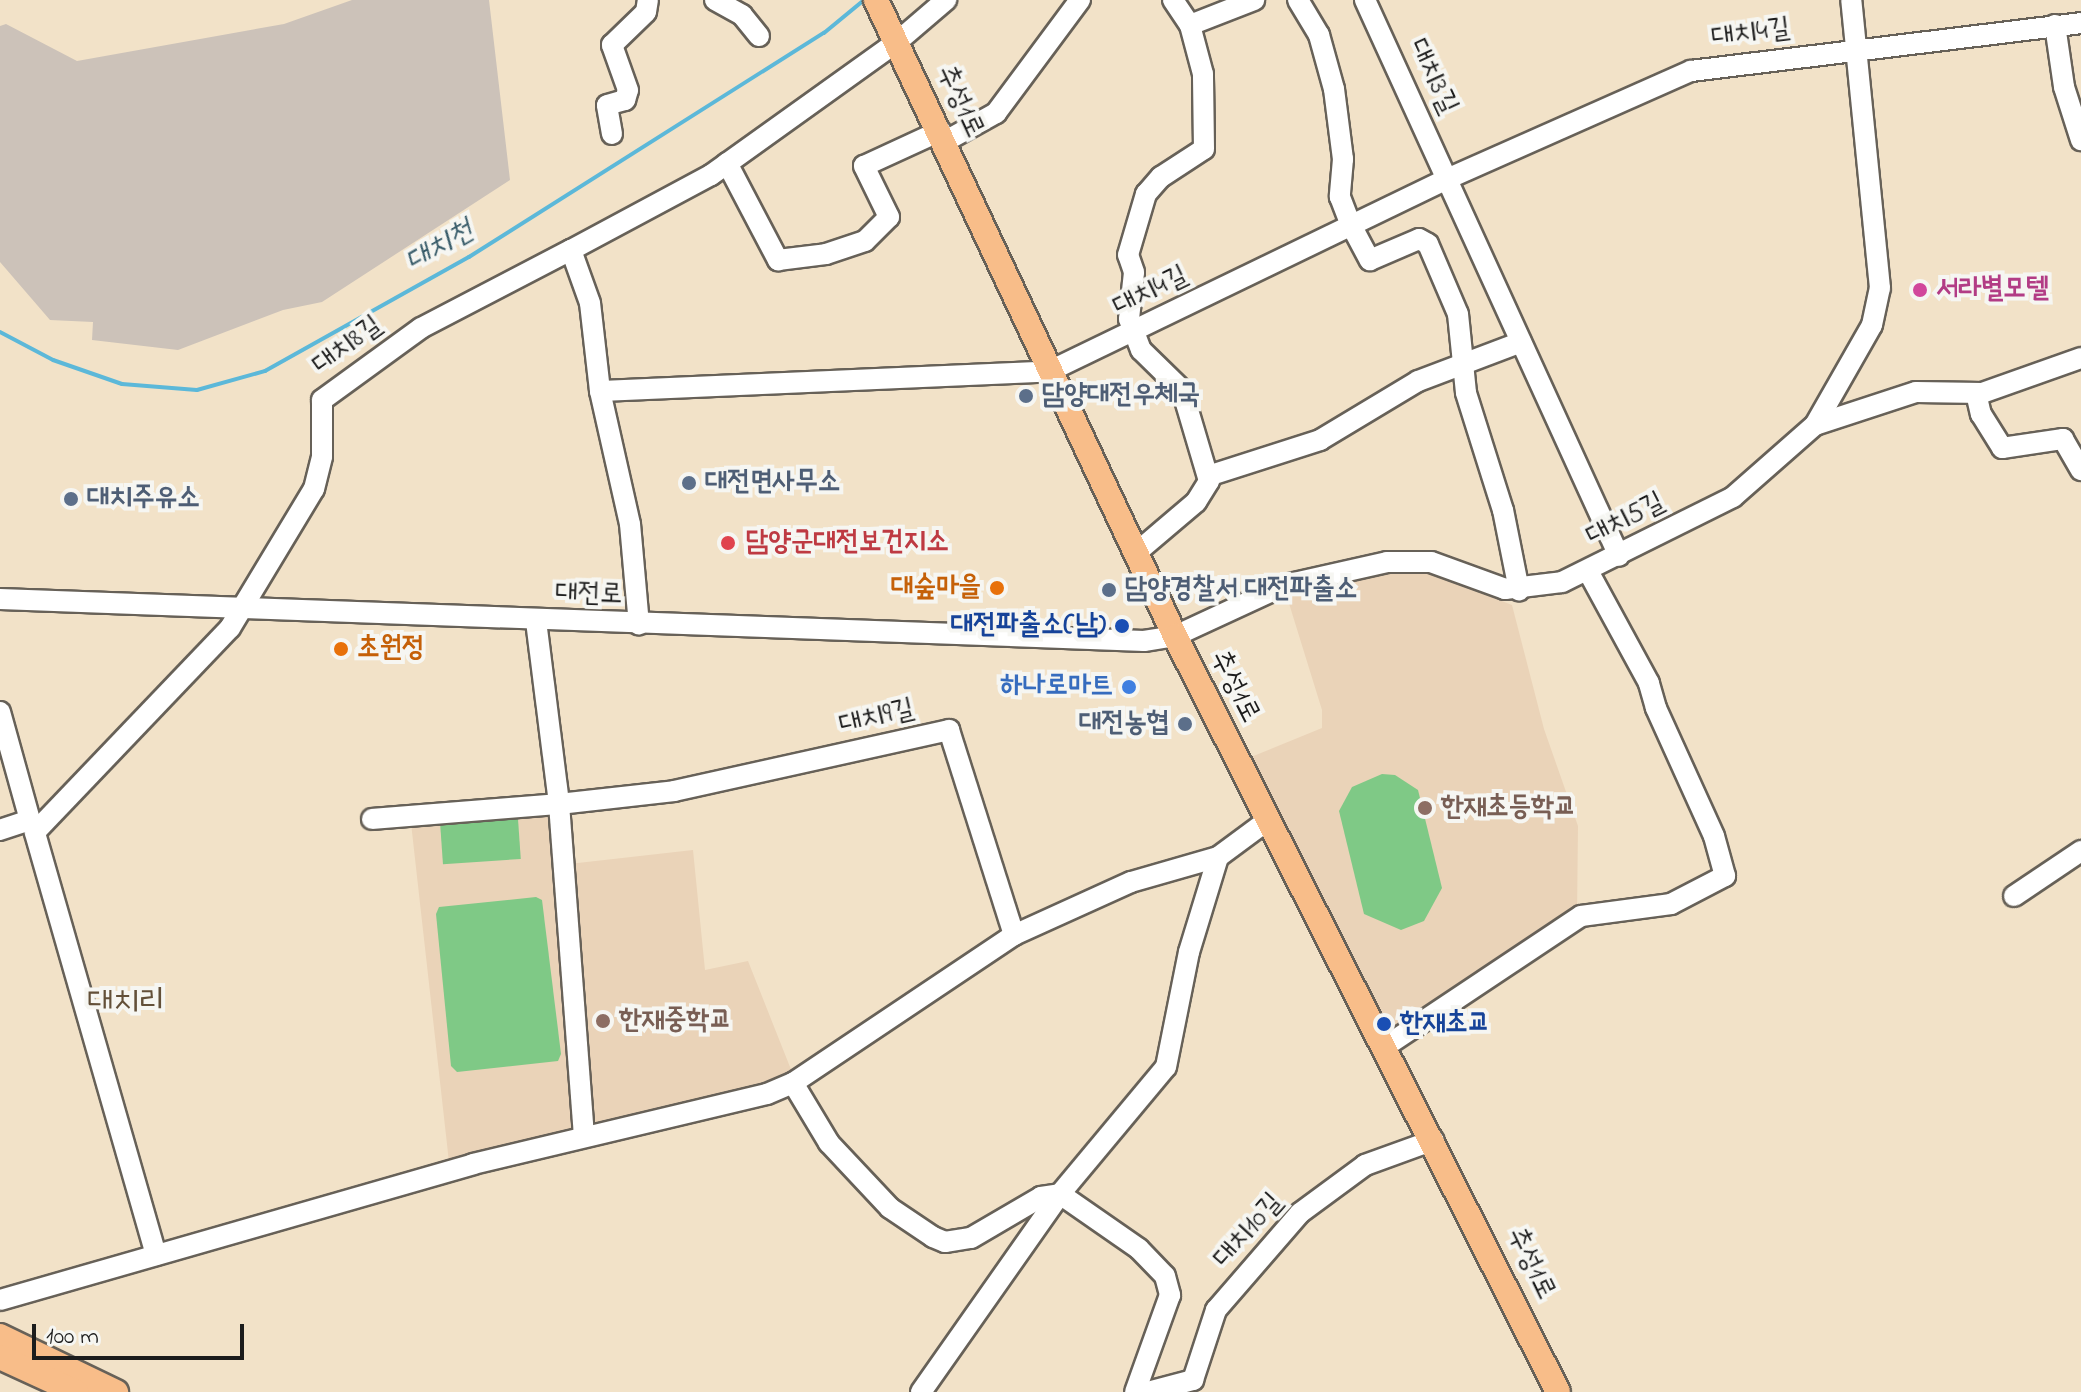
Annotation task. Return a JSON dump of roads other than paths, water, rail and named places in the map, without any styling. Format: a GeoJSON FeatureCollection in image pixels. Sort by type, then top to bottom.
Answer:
{"type":"FeatureCollection","features":[{"type":"Feature","properties":{"kind":"main road","name":"추성1로"},"geometry":{"type":"LineString","coordinates":[[876,0],[1175,636],[1434,1140],[1558,1392]]}},
{"type":"Feature","properties":{"kind":"main road"},"geometry":{"type":"LineString","coordinates":[[0,1336],[116,1392]]}},
{"type":"Feature","properties":{"kind":"main road"},"geometry":{"type":"LineString","coordinates":[[0,1357],[76,1392]]}},
{"type":"Feature","properties":{"kind":"street"},"geometry":{"type":"LineString","coordinates":[[612,134],[607,105],[625,100],[628,90],[612,45],[646,12],[648,0]]}},
{"type":"Feature","properties":{"kind":"street"},"geometry":{"type":"LineString","coordinates":[[715,0],[742,15],[759,36]]}},
{"type":"Feature","properties":{"kind":"street","name":"대치8길"},"geometry":{"type":"LineString","coordinates":[[32,826],[230,628],[238,610],[314,489],[322,456],[322,400],[421,328],[571,250],[727,163],[897,42],[946,0]]}},
{"type":"Feature","properties":{"kind":"street"},"geometry":{"type":"LineString","coordinates":[[727,163],[778,260],[826,254],[865,241],[889,217],[864,166],[996,113],[1080,0]]}},
{"type":"Feature","properties":{"kind":"street"},"geometry":{"type":"LineString","coordinates":[[1136,553],[1196,502],[1205,492],[1208,476],[1182,390],[1141,350],[1131,333],[1134,272],[1128,255],[1135,220],[1161,177],[1204,149],[1203,74],[1190,25],[1173,0]]}},
{"type":"Feature","properties":{"kind":"street"},"geometry":{"type":"LineString","coordinates":[[1190,25],[1254,0]]}},
{"type":"Feature","properties":{"kind":"street"},"geometry":{"type":"LineString","coordinates":[[1298,0],[1319,35],[1334,89],[1343,159],[1340,197],[1351,225],[1370,260],[1419,239],[1428,244],[1458,314],[1466,362],[1466,393],[1503,510],[1519,590]]}},
{"type":"Feature","properties":{"kind":"street","name":"대치3길"},"geometry":{"type":"LineString","coordinates":[[1365,0],[1449,178]]}},
{"type":"Feature","properties":{"kind":"street"},"geometry":{"type":"LineString","coordinates":[[1815,425],[1872,325],[1880,288],[1851,0]]}},
{"type":"Feature","properties":{"kind":"street","name":"대치4길"},"geometry":{"type":"LineString","coordinates":[[1050,371],[1449,178],[1691,71],[2081,23]]}},
{"type":"Feature","properties":{"kind":"street"},"geometry":{"type":"LineString","coordinates":[[2055,25],[2064,87],[2081,140]]}},
{"type":"Feature","properties":{"kind":"street"},"geometry":{"type":"LineString","coordinates":[[1449,178],[1619,556]]}},
{"type":"Feature","properties":{"kind":"street"},"geometry":{"type":"LineString","coordinates":[[571,250],[590,303],[600,391],[630,524],[639,625]]}},
{"type":"Feature","properties":{"kind":"street"},"geometry":{"type":"LineString","coordinates":[[1208,476],[1320,440],[1394,393],[1521,342]]}},
{"type":"Feature","properties":{"kind":"street","name":"대치5길"},"geometry":{"type":"LineString","coordinates":[[1175,636],[1285,585],[1376,564],[1431,562],[1487,585],[1519,590],[1545,587],[1588,571],[1733,497],[1815,425],[1916,392],[1976,393],[2081,358]]}},
{"type":"Feature","properties":{"kind":"street"},"geometry":{"type":"LineString","coordinates":[[600,391],[1050,371]]}},
{"type":"Feature","properties":{"kind":"street"},"geometry":{"type":"LineString","coordinates":[[1976,393],[1981,414],[2002,448],[2063,439],[2081,470]]}},
{"type":"Feature","properties":{"kind":"street"},"geometry":{"type":"LineString","coordinates":[[1386,1046],[1581,916],[1671,904],[1725,876],[1714,836],[1649,683],[1588,571]]}},
{"type":"Feature","properties":{"kind":"street","name":"대전로"},"geometry":{"type":"LineString","coordinates":[[0,599],[1122,642],[1175,636]]}},
{"type":"Feature","properties":{"kind":"street"},"geometry":{"type":"LineString","coordinates":[[536,621],[559,804],[584,1134]]}},
{"type":"Feature","properties":{"kind":"street"},"geometry":{"type":"LineString","coordinates":[[0,712],[156,1255]]}},
{"type":"Feature","properties":{"kind":"street","name":"대치9길"},"geometry":{"type":"LineString","coordinates":[[559,804],[674,791],[949,730],[1014,935]]}},
{"type":"Feature","properties":{"kind":"street"},"geometry":{"type":"LineString","coordinates":[[372,819],[559,804]]}},
{"type":"Feature","properties":{"kind":"street"},"geometry":{"type":"LineString","coordinates":[[0,1300],[584,1134],[767,1094],[793,1083],[1014,935],[1131,882],[1218,857],[1268,820]]}},
{"type":"Feature","properties":{"kind":"street"},"geometry":{"type":"LineString","coordinates":[[0,830],[32,826]]}},
{"type":"Feature","properties":{"kind":"street"},"geometry":{"type":"LineString","coordinates":[[2014,896],[2081,851]]}},
{"type":"Feature","properties":{"kind":"street"},"geometry":{"type":"LineString","coordinates":[[921,1392],[1060,1194],[1166,1067],[1189,952],[1218,857]]}},
{"type":"Feature","properties":{"kind":"street"},"geometry":{"type":"LineString","coordinates":[[793,1083],[829,1143],[890,1208],[933,1237],[945,1242],[971,1238],[1041,1197],[1060,1194],[1139,1249],[1168,1284],[1168,1308],[1135,1392]]}},
{"type":"Feature","properties":{"kind":"street","name":"대치10길"},"geometry":{"type":"LineString","coordinates":[[1148,1392],[1193,1380],[1216,1310],[1300,1213],[1365,1165],[1434,1140]]}},
{"type":"Feature","properties":{"kind":"waterway","name":"대치천"},"geometry":{"type":"LineString","coordinates":[[0,332],[53,360],[122,384],[197,390],[265,371],[469,257],[824,33],[864,0]]}},
{"type":"Feature","properties":{"kind":"place","name":"서라별모텔"},"geometry":{"type":"Point","coordinates":[1920,290]}},
{"type":"Feature","properties":{"kind":"place","name":"담양대전우체국"},"geometry":{"type":"Point","coordinates":[1026,396]}},
{"type":"Feature","properties":{"kind":"place","name":"대전면사무소"},"geometry":{"type":"Point","coordinates":[689,483]}},
{"type":"Feature","properties":{"kind":"place","name":"대치주유소"},"geometry":{"type":"Point","coordinates":[71,499]}},
{"type":"Feature","properties":{"kind":"place","name":"담양군대전보건지소"},"geometry":{"type":"Point","coordinates":[728,543]}},
{"type":"Feature","properties":{"kind":"place","name":"대숲마을"},"geometry":{"type":"Point","coordinates":[997,588]}},
{"type":"Feature","properties":{"kind":"place","name":"담양경찰서 대전파출소"},"geometry":{"type":"Point","coordinates":[1109,590]}},
{"type":"Feature","properties":{"kind":"place","name":"대전파출소(남)"},"geometry":{"type":"Point","coordinates":[1122,626]}},
{"type":"Feature","properties":{"kind":"place","name":"초원정"},"geometry":{"type":"Point","coordinates":[341,649]}},
{"type":"Feature","properties":{"kind":"place","name":"하나로마트"},"geometry":{"type":"Point","coordinates":[1129,687]}},
{"type":"Feature","properties":{"kind":"place","name":"대전농협"},"geometry":{"type":"Point","coordinates":[1185,724]}},
{"type":"Feature","properties":{"kind":"place","name":"한재초등학교"},"geometry":{"type":"Point","coordinates":[1425,808]}},
{"type":"Feature","properties":{"kind":"place","name":"한재중학교"},"geometry":{"type":"Point","coordinates":[603,1021]}},
{"type":"Feature","properties":{"kind":"place","name":"한재초교"},"geometry":{"type":"Point","coordinates":[1384,1024]}},
{"type":"Feature","properties":{"kind":"district","name":"대치리"},"geometry":{"type":"Point","coordinates":[126,1003]}}]}
